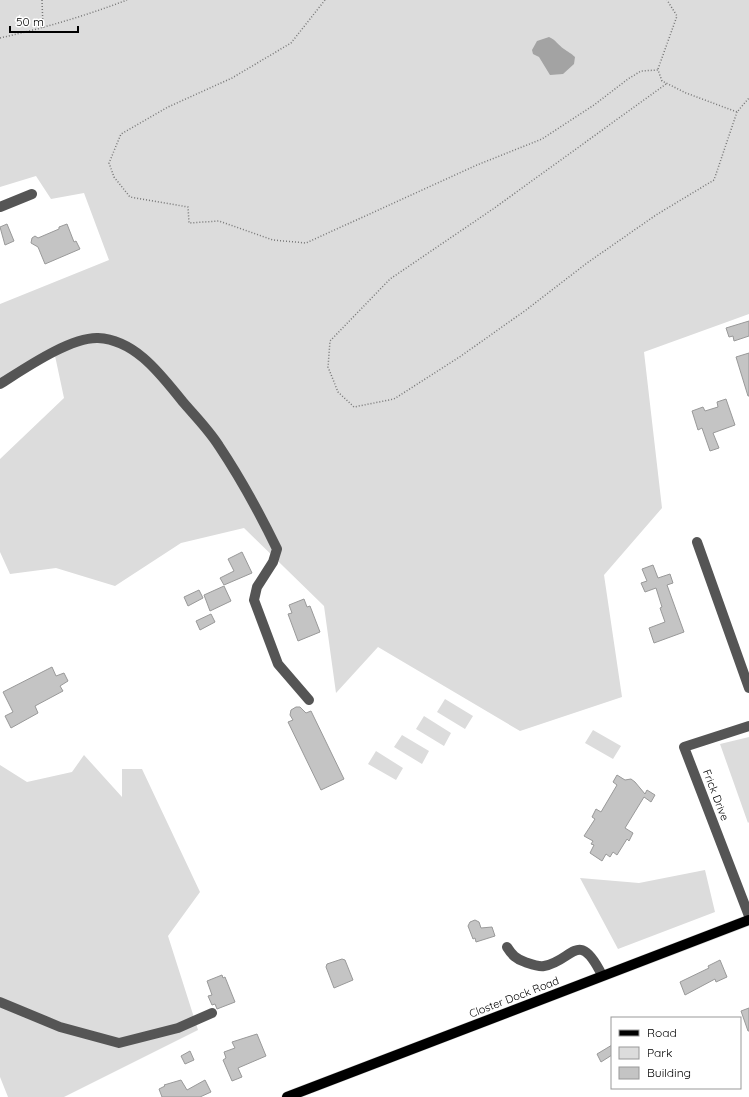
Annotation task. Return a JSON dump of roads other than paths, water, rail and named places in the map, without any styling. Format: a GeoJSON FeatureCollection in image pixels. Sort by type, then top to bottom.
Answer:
{"type":"FeatureCollection","features":[{"type":"Feature","properties":{"kind":"main road","name":"Closter Dock Road"},"geometry":{"type":"LineString","coordinates":[[289,1097],[602,975],[749,920]]}},
{"type":"Feature","properties":{"kind":"street"},"geometry":{"type":"LineString","coordinates":[[0,207],[32,194]]}},
{"type":"Feature","properties":{"kind":"street"},"geometry":{"type":"LineString","coordinates":[[0,384],[60,349],[80,340],[98,338],[122,345],[145,359],[165,380],[219,445],[266,526],[277,549],[273,562],[257,587],[254,600],[278,664],[309,700]]}},
{"type":"Feature","properties":{"kind":"street"},"geometry":{"type":"LineString","coordinates":[[697,542],[749,688]]}},
{"type":"Feature","properties":{"kind":"street","name":"Frick Drive"},"geometry":{"type":"LineString","coordinates":[[749,726],[684,747],[749,916]]}},
{"type":"Feature","properties":{"kind":"street"},"geometry":{"type":"LineString","coordinates":[[507,947],[512,956],[518,960],[542,966],[555,962],[571,951],[585,951],[591,956],[602,975]]}},
{"type":"Feature","properties":{"kind":"street"},"geometry":{"type":"LineString","coordinates":[[0,1002],[60,1027],[119,1043],[178,1028],[212,1013]]}}]}
